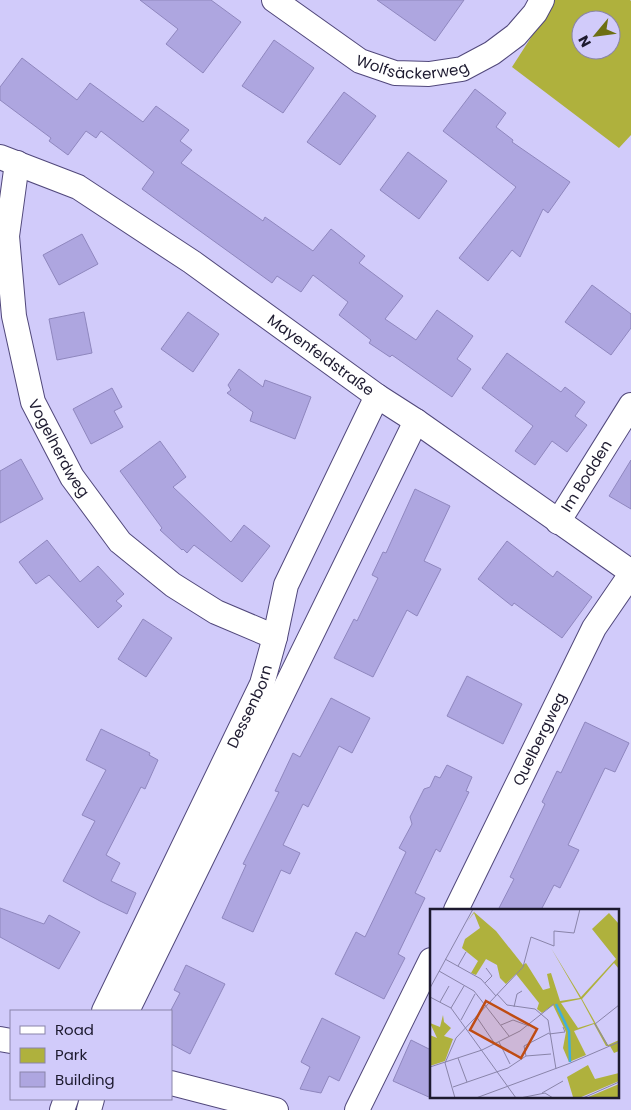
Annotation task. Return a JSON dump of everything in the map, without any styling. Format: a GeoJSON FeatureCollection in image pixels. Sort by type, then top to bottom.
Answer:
{"type":"FeatureCollection","features":[{"type":"Feature","properties":{"kind":"street","name":"Wolfsäckerweg"},"geometry":{"type":"LineString","coordinates":[[274,0],[360,60],[395,73],[429,74],[462,69],[492,54],[516,35],[535,12],[542,0]]}},
{"type":"Feature","properties":{"kind":"street","name":"Mayenfeldstraße"},"geometry":{"type":"LineString","coordinates":[[9,160],[78,187],[192,262],[377,396],[416,421],[631,573]]}},
{"type":"Feature","properties":{"kind":"street","name":"Vogelherdweg"},"geometry":{"type":"LineString","coordinates":[[9,160],[7,236],[14,316],[33,402],[72,477],[120,542],[173,585],[216,612],[275,637]]}},
{"type":"Feature","properties":{"kind":"street","name":"Dessenborn"},"geometry":{"type":"LineString","coordinates":[[104,1010],[262,684],[275,637],[286,585],[377,396]]}},
{"type":"Feature","properties":{"kind":"street","name":"Im Bodden"},"geometry":{"type":"LineString","coordinates":[[558,522],[631,404]]}},
{"type":"Feature","properties":{"kind":"street","name":"Dessenborn"},"geometry":{"type":"LineString","coordinates":[[127,1010],[416,421]]}},
{"type":"Feature","properties":{"kind":"street","name":"Quelbergweg"},"geometry":{"type":"LineString","coordinates":[[456,909],[594,628],[631,573]]}},
{"type":"Feature","properties":{"kind":"street"},"geometry":{"type":"LineString","coordinates":[[357,1110],[430,962]]}},
{"type":"Feature","properties":{"kind":"street"},"geometry":{"type":"LineString","coordinates":[[172,1083],[276,1110]]}},
{"type":"Feature","properties":{"kind":"green space"},"geometry":{"type":"Polygon","coordinates":[[[555,0],[631,1],[631,135],[619,148],[512,67],[555,0]]]}},
{"type":"Feature","properties":{"kind":"building"},"geometry":{"type":"Polygon","coordinates":[[[140,0],[211,0],[241,22],[203,73],[166,44],[178,29],[140,0]]]}},
{"type":"Feature","properties":{"kind":"building"},"geometry":{"type":"Polygon","coordinates":[[[377,0],[464,0],[435,41],[377,0]]]}},
{"type":"Feature","properties":{"kind":"building"},"geometry":{"type":"Polygon","coordinates":[[[274,40],[314,68],[283,113],[242,86],[274,40]]]}},
{"type":"Feature","properties":{"kind":"building"},"geometry":{"type":"Polygon","coordinates":[[[22,58],[77,100],[90,83],[143,122],[156,106],[189,130],[180,141],[192,150],[181,163],[263,221],[265,217],[313,251],[331,229],[365,256],[359,263],[403,296],[385,319],[416,340],[437,310],[473,336],[457,359],[471,369],[452,397],[392,355],[390,357],[369,343],[371,340],[339,315],[348,302],[313,275],[301,292],[277,276],[272,283],[142,189],[154,172],[101,131],[96,138],[86,131],[68,155],[49,141],[51,138],[0,100],[0,87],[22,58]]]}},
{"type":"Feature","properties":{"kind":"building"},"geometry":{"type":"Polygon","coordinates":[[[475,89],[506,113],[496,127],[513,140],[512,142],[570,182],[548,213],[543,209],[520,257],[512,250],[488,281],[459,258],[516,187],[443,131],[475,89]]]}},
{"type":"Feature","properties":{"kind":"building"},"geometry":{"type":"Polygon","coordinates":[[[344,92],[376,116],[340,165],[307,142],[344,92]]]}},
{"type":"Feature","properties":{"kind":"building"},"geometry":{"type":"Polygon","coordinates":[[[408,152],[447,181],[419,219],[380,190],[408,152]]]}},
{"type":"Feature","properties":{"kind":"building"},"geometry":{"type":"Polygon","coordinates":[[[82,234],[98,264],[59,285],[43,255],[82,234]]]}},
{"type":"Feature","properties":{"kind":"building"},"geometry":{"type":"Polygon","coordinates":[[[592,285],[631,314],[631,328],[611,355],[565,322],[592,285]]]}},
{"type":"Feature","properties":{"kind":"building"},"geometry":{"type":"Polygon","coordinates":[[[84,312],[92,353],[57,360],[49,319],[84,312]]]}},
{"type":"Feature","properties":{"kind":"building"},"geometry":{"type":"Polygon","coordinates":[[[188,312],[219,334],[193,372],[161,349],[188,312]]]}},
{"type":"Feature","properties":{"kind":"building"},"geometry":{"type":"Polygon","coordinates":[[[507,353],[561,392],[565,387],[585,402],[575,416],[587,425],[567,452],[552,441],[535,465],[515,451],[533,426],[482,388],[507,353]]]}},
{"type":"Feature","properties":{"kind":"building"},"geometry":{"type":"Polygon","coordinates":[[[239,369],[263,387],[265,380],[311,397],[295,439],[250,421],[253,412],[227,393],[231,390],[228,385],[239,369]]]}},
{"type":"Feature","properties":{"kind":"building"},"geometry":{"type":"Polygon","coordinates":[[[112,388],[122,407],[114,411],[123,427],[91,444],[73,409],[112,388]]]}},
{"type":"Feature","properties":{"kind":"building"},"geometry":{"type":"Polygon","coordinates":[[[160,441],[186,477],[173,487],[231,542],[244,525],[270,546],[242,582],[194,545],[187,553],[160,530],[162,528],[120,471],[160,441]]]}},
{"type":"Feature","properties":{"kind":"building"},"geometry":{"type":"Polygon","coordinates":[[[21,459],[43,499],[0,523],[0,471],[21,459]]]}},
{"type":"Feature","properties":{"kind":"building"},"geometry":{"type":"Polygon","coordinates":[[[631,460],[631,509],[609,496],[631,460]]]}},
{"type":"Feature","properties":{"kind":"building"},"geometry":{"type":"Polygon","coordinates":[[[415,489],[450,506],[424,561],[441,569],[417,616],[407,610],[373,677],[334,658],[354,619],[357,621],[378,578],[372,575],[383,552],[386,553],[415,489]]]}},
{"type":"Feature","properties":{"kind":"building"},"geometry":{"type":"Polygon","coordinates":[[[47,540],[80,582],[98,566],[124,594],[116,601],[122,606],[98,628],[49,575],[36,584],[19,562],[47,540]]]}},
{"type":"Feature","properties":{"kind":"building"},"geometry":{"type":"Polygon","coordinates":[[[507,541],[553,577],[557,571],[592,597],[562,638],[514,603],[512,606],[478,579],[507,541]]]}},
{"type":"Feature","properties":{"kind":"building"},"geometry":{"type":"Polygon","coordinates":[[[143,619],[172,638],[146,677],[118,659],[143,619]]]}},
{"type":"Feature","properties":{"kind":"building"},"geometry":{"type":"Polygon","coordinates":[[[467,676],[522,704],[503,744],[447,716],[467,676]]]}},
{"type":"Feature","properties":{"kind":"building"},"geometry":{"type":"Polygon","coordinates":[[[331,698],[370,718],[352,753],[339,746],[308,807],[303,804],[283,845],[300,853],[290,874],[281,870],[253,932],[222,918],[246,865],[243,864],[279,792],[275,791],[293,753],[300,757],[331,698]]]}},
{"type":"Feature","properties":{"kind":"building"},"geometry":{"type":"Polygon","coordinates":[[[585,722],[629,743],[615,772],[605,768],[568,845],[579,850],[560,888],[554,885],[542,909],[499,909],[514,879],[510,877],[545,804],[542,802],[557,771],[561,773],[585,722]]]}},
{"type":"Feature","properties":{"kind":"building"},"geometry":{"type":"Polygon","coordinates":[[[101,729],[150,753],[149,755],[158,760],[145,789],[141,787],[106,855],[120,863],[111,881],[136,893],[127,914],[63,881],[95,821],[82,815],[106,770],[86,760],[101,729]]]}},
{"type":"Feature","properties":{"kind":"building"},"geometry":{"type":"Polygon","coordinates":[[[447,765],[472,777],[466,791],[469,792],[440,852],[436,849],[415,893],[425,898],[398,954],[405,958],[384,999],[335,974],[356,932],[365,937],[406,852],[399,848],[412,824],[410,817],[424,789],[430,787],[435,776],[440,778],[447,765]]]}},
{"type":"Feature","properties":{"kind":"building"},"geometry":{"type":"Polygon","coordinates":[[[0,908],[44,924],[49,915],[80,932],[59,969],[0,937],[0,908]]]}},
{"type":"Feature","properties":{"kind":"building"},"geometry":{"type":"Polygon","coordinates":[[[186,965],[225,984],[190,1054],[172,1045],[171,1010],[180,993],[174,990],[186,965]]]}},
{"type":"Feature","properties":{"kind":"building"},"geometry":{"type":"Polygon","coordinates":[[[322,1018],[360,1037],[339,1081],[329,1076],[321,1093],[300,1089],[310,1067],[301,1062],[322,1018]]]}},
{"type":"Feature","properties":{"kind":"building"},"geometry":{"type":"Polygon","coordinates":[[[411,1040],[430,1050],[430,1098],[393,1081],[411,1040]]]}}]}
